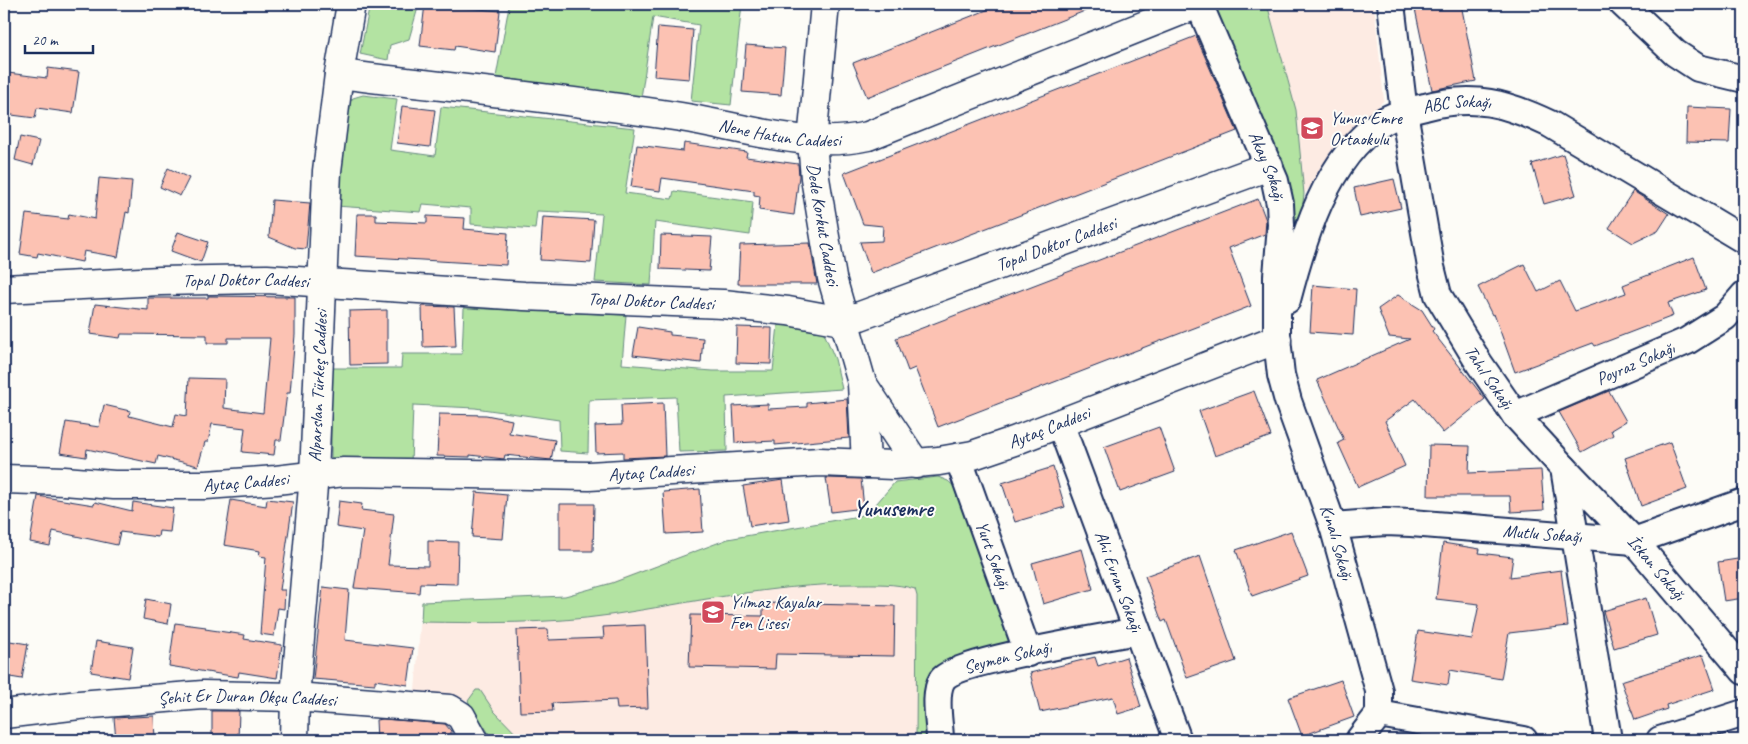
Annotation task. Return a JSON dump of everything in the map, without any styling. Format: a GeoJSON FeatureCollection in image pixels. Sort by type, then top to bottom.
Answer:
{"type":"FeatureCollection","features":[{"type":"Feature","properties":{"kind":"street","name":"Alparslan Türkeş Caddesi"},"geometry":{"type":"LineString","coordinates":[[294,740],[295,697],[314,474],[327,171],[339,74],[352,4]]}},
{"type":"Feature","properties":{"kind":"street","name":"Dede Korkut Caddesi"},"geometry":{"type":"LineString","coordinates":[[825,4],[812,141],[820,211],[832,278],[842,321],[862,384],[866,464]]}},
{"type":"Feature","properties":{"kind":"street","name":"Nene Hatun Caddesi"},"geometry":{"type":"LineString","coordinates":[[339,74],[680,117],[812,141],[839,141],[868,136],[1199,4]]}},
{"type":"Feature","properties":{"kind":"street","name":"Akay Sokağı"},"geometry":{"type":"LineString","coordinates":[[1199,4],[1269,166],[1280,204],[1277,340]]}},
{"type":"Feature","properties":{"kind":"street","name":"Tahıl Sokağı"},"geometry":{"type":"LineString","coordinates":[[1391,4],[1404,112],[1430,267],[1438,295],[1453,324],[1515,414],[1564,468]]}},
{"type":"Feature","properties":{"kind":"street"},"geometry":{"type":"LineString","coordinates":[[1623,4],[1675,53],[1698,68],[1744,80]]}},
{"type":"Feature","properties":{"kind":"street","name":"ABC Sokağı"},"geometry":{"type":"LineString","coordinates":[[1277,340],[1305,236],[1335,172],[1360,142],[1382,122],[1404,112],[1443,102],[1475,100],[1518,109],[1550,124],[1744,240]]}},
{"type":"Feature","properties":{"kind":"street","name":"Topal Doktor Caddesi"},"geometry":{"type":"LineString","coordinates":[[4,290],[179,280],[267,278],[524,296],[722,304],[788,311],[842,321],[1269,166]]}},
{"type":"Feature","properties":{"kind":"street","name":"Poyraz Sokağı"},"geometry":{"type":"LineString","coordinates":[[1515,414],[1687,341],[1725,317],[1744,295]]}},
{"type":"Feature","properties":{"kind":"street","name":"Aytaç Caddesi"},"geometry":{"type":"LineString","coordinates":[[4,479],[114,485],[206,485],[276,480],[314,474],[344,472],[589,476],[820,462],[916,464],[958,457],[992,448],[1277,340]]}},
{"type":"Feature","properties":{"kind":"street","name":"Kınalı Sokağı"},"geometry":{"type":"LineString","coordinates":[[1277,340],[1288,401],[1333,526],[1379,692],[1379,714]]}},
{"type":"Feature","properties":{"kind":"street","name":"Dede Korkut Caddesi"},"geometry":{"type":"LineString","coordinates":[[862,384],[916,464]]}},
{"type":"Feature","properties":{"kind":"street","name":"Ahi Evran Sokağı"},"geometry":{"type":"LineString","coordinates":[[1060,423],[1178,740]]}},
{"type":"Feature","properties":{"kind":"street","name":"Yurt Sokağı"},"geometry":{"type":"LineString","coordinates":[[958,457],[1028,653]]}},
{"type":"Feature","properties":{"kind":"street"},"geometry":{"type":"LineString","coordinates":[[1564,468],[1608,740]]}},
{"type":"Feature","properties":{"kind":"street","name":"İskan Sokağı"},"geometry":{"type":"LineString","coordinates":[[1564,468],[1634,540],[1744,671]]}},
{"type":"Feature","properties":{"kind":"street","name":"Mutlu Sokağı"},"geometry":{"type":"LineString","coordinates":[[1333,526],[1385,522],[1411,523],[1575,538],[1634,540],[1744,502]]}},
{"type":"Feature","properties":{"kind":"street","name":"Seymen Sokağı"},"geometry":{"type":"LineString","coordinates":[[940,740],[938,694],[943,679],[949,674],[964,668],[1028,653],[1137,630]]}},
{"type":"Feature","properties":{"kind":"street","name":"Şehit Er Duran Okçu Caddesi"},"geometry":{"type":"LineString","coordinates":[[4,714],[162,696],[203,694],[295,697],[450,708],[461,716],[474,740]]}},
{"type":"Feature","properties":{"kind":"street"},"geometry":{"type":"LineString","coordinates":[[1660,740],[1744,713]]}},
{"type":"Feature","properties":{"kind":"street"},"geometry":{"type":"LineString","coordinates":[[1359,740],[1379,714],[1524,740]]}},
{"type":"Feature","properties":{"kind":"shaded area","name":"Yunus Emre Ortaokulu"},"geometry":{"type":"Polygon","coordinates":[[[1209,4],[1374,4],[1384,100],[1304,194],[1302,214],[1288,242],[1209,4]]]}},
{"type":"Feature","properties":{"kind":"shaded area","name":"Yılmaz Kayalar Fen Lisesi"},"geometry":{"type":"Polygon","coordinates":[[[938,477],[948,481],[944,663],[939,665],[933,674],[930,740],[493,740],[468,701],[457,696],[415,691],[422,602],[565,596],[590,590],[728,539],[859,516],[870,511],[895,482],[938,477]]]}},
{"type":"Feature","properties":{"kind":"green space"},"geometry":{"type":"Polygon","coordinates":[[[370,4],[419,4],[409,39],[390,45],[388,60],[360,54],[370,4]]]}},
{"type":"Feature","properties":{"kind":"green space"},"geometry":{"type":"Polygon","coordinates":[[[493,4],[742,4],[731,105],[691,101],[699,25],[653,17],[641,98],[496,77],[509,6],[493,4]]]}},
{"type":"Feature","properties":{"kind":"green space"},"geometry":{"type":"Polygon","coordinates":[[[1209,4],[1267,4],[1296,110],[1304,194],[1300,227],[1288,242],[1209,4]]]}},
{"type":"Feature","properties":{"kind":"green space"},"geometry":{"type":"Polygon","coordinates":[[[363,95],[397,99],[390,150],[435,156],[441,107],[635,128],[625,193],[672,199],[674,191],[753,202],[750,235],[655,222],[651,285],[595,282],[602,214],[537,211],[535,229],[471,224],[471,208],[423,204],[421,212],[336,206],[347,106],[353,98],[363,95]]]}},
{"type":"Feature","properties":{"kind":"green space"},"geometry":{"type":"Polygon","coordinates":[[[464,308],[626,315],[622,364],[713,371],[773,371],[778,325],[822,328],[835,359],[842,389],[726,397],[727,451],[679,452],[676,397],[589,400],[588,453],[560,451],[559,420],[475,408],[413,405],[411,464],[331,458],[331,368],[401,368],[402,354],[462,354],[464,308]]]}},
{"type":"Feature","properties":{"kind":"green space"},"geometry":{"type":"Polygon","coordinates":[[[938,477],[948,481],[956,488],[1013,647],[939,665],[933,674],[930,740],[916,740],[917,596],[915,589],[908,587],[877,584],[793,587],[587,618],[516,622],[421,622],[422,602],[565,596],[612,583],[728,539],[859,516],[870,511],[895,482],[938,477]]]}},
{"type":"Feature","properties":{"kind":"green space"},"geometry":{"type":"Polygon","coordinates":[[[476,690],[480,690],[494,711],[522,740],[493,740],[468,701],[476,690]]]}},
{"type":"Feature","properties":{"kind":"building"},"geometry":{"type":"Polygon","coordinates":[[[425,4],[500,11],[495,52],[455,46],[454,50],[420,46],[425,4]]]}},
{"type":"Feature","properties":{"kind":"building"},"geometry":{"type":"Polygon","coordinates":[[[1002,4],[1100,5],[867,97],[853,63],[1002,4]]]}},
{"type":"Feature","properties":{"kind":"building"},"geometry":{"type":"Polygon","coordinates":[[[1414,4],[1461,4],[1476,81],[1432,90],[1414,4]]]}},
{"type":"Feature","properties":{"kind":"building"},"geometry":{"type":"Polygon","coordinates":[[[658,27],[693,30],[689,79],[654,76],[658,27]]]}},
{"type":"Feature","properties":{"kind":"building"},"geometry":{"type":"Polygon","coordinates":[[[1196,36],[1237,131],[871,273],[860,242],[882,241],[883,226],[863,224],[844,173],[1196,36]]]}},
{"type":"Feature","properties":{"kind":"building"},"geometry":{"type":"Polygon","coordinates":[[[746,45],[785,48],[781,95],[742,92],[746,45]]]}},
{"type":"Feature","properties":{"kind":"building"},"geometry":{"type":"Polygon","coordinates":[[[48,68],[79,72],[73,113],[37,108],[35,118],[4,114],[8,73],[47,78],[48,68]]]}},
{"type":"Feature","properties":{"kind":"building"},"geometry":{"type":"Polygon","coordinates":[[[402,106],[435,110],[430,147],[397,143],[402,106]]]}},
{"type":"Feature","properties":{"kind":"building"},"geometry":{"type":"Polygon","coordinates":[[[1687,107],[1731,109],[1729,143],[1686,142],[1687,107]]]}},
{"type":"Feature","properties":{"kind":"building"},"geometry":{"type":"Polygon","coordinates":[[[20,137],[39,141],[33,165],[15,160],[20,137]]]}},
{"type":"Feature","properties":{"kind":"building"},"geometry":{"type":"Polygon","coordinates":[[[684,143],[747,152],[746,157],[798,164],[799,176],[794,215],[759,210],[760,196],[754,195],[754,191],[662,178],[660,191],[631,187],[637,145],[683,151],[684,143]]]}},
{"type":"Feature","properties":{"kind":"building"},"geometry":{"type":"Polygon","coordinates":[[[1563,154],[1576,195],[1544,204],[1532,164],[1563,154]]]}},
{"type":"Feature","properties":{"kind":"building"},"geometry":{"type":"Polygon","coordinates":[[[168,168],[189,178],[180,196],[160,187],[168,168]]]}},
{"type":"Feature","properties":{"kind":"building"},"geometry":{"type":"Polygon","coordinates":[[[99,178],[132,181],[129,213],[126,212],[118,257],[84,251],[82,262],[38,253],[37,257],[20,254],[26,214],[68,219],[69,214],[95,219],[99,178]]]}},
{"type":"Feature","properties":{"kind":"building"},"geometry":{"type":"Polygon","coordinates":[[[1394,179],[1401,208],[1360,217],[1354,188],[1394,179]]]}},
{"type":"Feature","properties":{"kind":"building"},"geometry":{"type":"Polygon","coordinates":[[[1633,191],[1669,214],[1658,231],[1633,243],[1609,228],[1633,191]]]}},
{"type":"Feature","properties":{"kind":"building"},"geometry":{"type":"Polygon","coordinates":[[[1258,199],[1266,220],[1265,234],[1229,248],[1251,306],[938,427],[915,368],[908,371],[896,338],[1258,199]]]}},
{"type":"Feature","properties":{"kind":"building"},"geometry":{"type":"Polygon","coordinates":[[[272,200],[310,203],[306,249],[295,248],[269,237],[272,200]]]}},
{"type":"Feature","properties":{"kind":"building"},"geometry":{"type":"Polygon","coordinates":[[[357,214],[376,214],[376,221],[427,223],[427,216],[465,218],[464,229],[508,233],[506,265],[355,256],[357,214]]]}},
{"type":"Feature","properties":{"kind":"building"},"geometry":{"type":"Polygon","coordinates":[[[543,217],[594,220],[591,263],[540,260],[543,217]]]}},
{"type":"Feature","properties":{"kind":"building"},"geometry":{"type":"Polygon","coordinates":[[[178,232],[208,242],[201,262],[171,251],[178,232]]]}},
{"type":"Feature","properties":{"kind":"building"},"geometry":{"type":"Polygon","coordinates":[[[661,235],[712,237],[709,271],[660,269],[661,235]]]}},
{"type":"Feature","properties":{"kind":"building"},"geometry":{"type":"Polygon","coordinates":[[[810,243],[817,284],[738,284],[740,245],[810,243]]]}},
{"type":"Feature","properties":{"kind":"building"},"geometry":{"type":"Polygon","coordinates":[[[1694,257],[1706,290],[1668,303],[1673,316],[1595,346],[1593,343],[1515,372],[1494,314],[1492,315],[1478,287],[1524,264],[1538,292],[1560,281],[1575,311],[1626,293],[1623,285],[1694,257]]]}},
{"type":"Feature","properties":{"kind":"building"},"geometry":{"type":"Polygon","coordinates":[[[1313,285],[1356,289],[1353,335],[1310,332],[1313,285]]]}},
{"type":"Feature","properties":{"kind":"building"},"geometry":{"type":"Polygon","coordinates":[[[1398,295],[1422,310],[1434,329],[1432,331],[1485,399],[1443,433],[1415,399],[1385,421],[1405,466],[1358,487],[1338,443],[1344,440],[1317,380],[1410,339],[1389,337],[1378,309],[1398,295]]]}},
{"type":"Feature","properties":{"kind":"building"},"geometry":{"type":"Polygon","coordinates":[[[208,296],[295,297],[295,335],[290,393],[287,393],[281,440],[276,440],[274,455],[242,452],[245,428],[212,424],[208,442],[205,442],[198,466],[158,456],[156,464],[87,449],[86,457],[60,453],[66,422],[99,427],[104,405],[130,411],[129,416],[173,427],[176,414],[187,416],[189,378],[225,379],[224,408],[263,413],[270,338],[228,338],[228,343],[207,343],[207,335],[121,334],[120,338],[90,334],[95,304],[148,310],[148,298],[208,298],[208,296]]]}},
{"type":"Feature","properties":{"kind":"building"},"geometry":{"type":"Polygon","coordinates":[[[422,306],[454,307],[456,346],[423,347],[422,306]]]}},
{"type":"Feature","properties":{"kind":"building"},"geometry":{"type":"Polygon","coordinates":[[[387,310],[387,364],[350,365],[349,311],[387,310]]]}},
{"type":"Feature","properties":{"kind":"building"},"geometry":{"type":"Polygon","coordinates":[[[638,327],[670,332],[670,335],[703,338],[701,363],[633,355],[638,327]]]}},
{"type":"Feature","properties":{"kind":"building"},"geometry":{"type":"Polygon","coordinates":[[[737,327],[772,328],[771,364],[736,363],[737,327]]]}},
{"type":"Feature","properties":{"kind":"building"},"geometry":{"type":"Polygon","coordinates":[[[1254,391],[1271,436],[1215,456],[1199,411],[1254,391]]]}},
{"type":"Feature","properties":{"kind":"building"},"geometry":{"type":"Polygon","coordinates":[[[1609,391],[1626,421],[1611,430],[1613,435],[1582,452],[1559,412],[1609,391]]]}},
{"type":"Feature","properties":{"kind":"building"},"geometry":{"type":"Polygon","coordinates":[[[847,399],[849,438],[775,445],[775,441],[735,443],[733,406],[768,404],[768,409],[807,407],[807,403],[847,399]]]}},
{"type":"Feature","properties":{"kind":"building"},"geometry":{"type":"Polygon","coordinates":[[[663,403],[665,456],[623,458],[623,452],[596,453],[595,426],[622,425],[621,405],[663,403]]]}},
{"type":"Feature","properties":{"kind":"building"},"geometry":{"type":"Polygon","coordinates":[[[439,414],[486,415],[512,420],[509,433],[555,440],[551,460],[505,455],[504,459],[470,455],[470,457],[437,456],[439,414]]]}},
{"type":"Feature","properties":{"kind":"building"},"geometry":{"type":"Polygon","coordinates":[[[1159,427],[1175,472],[1120,492],[1104,447],[1159,427]]]}},
{"type":"Feature","properties":{"kind":"building"},"geometry":{"type":"Polygon","coordinates":[[[1670,442],[1687,489],[1641,506],[1625,458],[1670,442]]]}},
{"type":"Feature","properties":{"kind":"building"},"geometry":{"type":"Polygon","coordinates":[[[1429,445],[1470,446],[1469,473],[1541,470],[1544,510],[1511,512],[1510,496],[1428,496],[1429,445]]]}},
{"type":"Feature","properties":{"kind":"building"},"geometry":{"type":"Polygon","coordinates":[[[1053,467],[1065,507],[1015,522],[1002,483],[1053,467]]]}},
{"type":"Feature","properties":{"kind":"building"},"geometry":{"type":"Polygon","coordinates":[[[826,478],[861,479],[864,508],[831,512],[826,478]]]}},
{"type":"Feature","properties":{"kind":"building"},"geometry":{"type":"Polygon","coordinates":[[[783,480],[789,520],[750,526],[743,486],[783,480]]]}},
{"type":"Feature","properties":{"kind":"building"},"geometry":{"type":"Polygon","coordinates":[[[700,489],[703,532],[666,534],[663,492],[700,489]]]}},
{"type":"Feature","properties":{"kind":"building"},"geometry":{"type":"Polygon","coordinates":[[[476,492],[507,495],[503,539],[472,537],[476,492]]]}},
{"type":"Feature","properties":{"kind":"building"},"geometry":{"type":"Polygon","coordinates":[[[38,496],[94,505],[95,502],[132,511],[133,502],[173,508],[170,532],[159,531],[158,537],[120,532],[117,545],[53,531],[50,546],[30,542],[38,496]]]}},
{"type":"Feature","properties":{"kind":"building"},"geometry":{"type":"Polygon","coordinates":[[[267,499],[293,502],[280,590],[285,590],[284,609],[278,608],[274,636],[260,634],[266,557],[259,556],[260,551],[224,545],[231,500],[266,506],[267,499]]]}},
{"type":"Feature","properties":{"kind":"building"},"geometry":{"type":"Polygon","coordinates":[[[339,501],[362,504],[361,510],[394,514],[388,565],[428,566],[428,541],[458,542],[457,584],[420,583],[419,593],[354,588],[363,531],[336,527],[339,501]]]}},
{"type":"Feature","properties":{"kind":"building"},"geometry":{"type":"Polygon","coordinates":[[[560,504],[594,504],[593,551],[560,551],[560,504]]]}},
{"type":"Feature","properties":{"kind":"building"},"geometry":{"type":"Polygon","coordinates":[[[1291,531],[1308,576],[1252,596],[1236,550],[1291,531]]]}},
{"type":"Feature","properties":{"kind":"building"},"geometry":{"type":"Polygon","coordinates":[[[1443,543],[1480,549],[1479,553],[1513,557],[1510,577],[1561,570],[1568,626],[1509,633],[1501,679],[1450,670],[1448,685],[1410,679],[1418,631],[1472,639],[1479,604],[1436,599],[1443,543]]]}},
{"type":"Feature","properties":{"kind":"building"},"geometry":{"type":"Polygon","coordinates":[[[1082,549],[1093,589],[1043,604],[1032,563],[1082,549]]]}},
{"type":"Feature","properties":{"kind":"building"},"geometry":{"type":"Polygon","coordinates":[[[1200,556],[1236,661],[1187,678],[1166,620],[1162,622],[1145,576],[1200,556]]]}},
{"type":"Feature","properties":{"kind":"building"},"geometry":{"type":"Polygon","coordinates":[[[1744,558],[1744,598],[1724,601],[1718,562],[1744,558]]]}},
{"type":"Feature","properties":{"kind":"building"},"geometry":{"type":"Polygon","coordinates":[[[323,587],[349,590],[345,640],[413,648],[408,685],[375,680],[375,684],[313,679],[323,587]]]}},
{"type":"Feature","properties":{"kind":"building"},"geometry":{"type":"Polygon","coordinates":[[[1646,598],[1657,635],[1614,648],[1603,611],[1646,598]]]}},
{"type":"Feature","properties":{"kind":"building"},"geometry":{"type":"Polygon","coordinates":[[[146,599],[171,604],[168,624],[143,619],[146,599]]]}},
{"type":"Feature","properties":{"kind":"building"},"geometry":{"type":"Polygon","coordinates":[[[763,603],[895,606],[894,656],[776,654],[775,669],[689,667],[691,615],[763,616],[763,603]]]}},
{"type":"Feature","properties":{"kind":"building"},"geometry":{"type":"Polygon","coordinates":[[[175,623],[245,635],[244,639],[282,645],[277,678],[239,672],[238,677],[169,666],[175,623]]]}},
{"type":"Feature","properties":{"kind":"building"},"geometry":{"type":"Polygon","coordinates":[[[645,625],[648,708],[617,709],[616,700],[552,703],[553,711],[520,712],[517,630],[548,629],[549,640],[604,638],[603,627],[645,625]]]}},
{"type":"Feature","properties":{"kind":"building"},"geometry":{"type":"Polygon","coordinates":[[[4,640],[28,644],[22,679],[4,676],[4,640]]]}},
{"type":"Feature","properties":{"kind":"building"},"geometry":{"type":"Polygon","coordinates":[[[96,641],[133,647],[128,678],[91,672],[96,641]]]}},
{"type":"Feature","properties":{"kind":"building"},"geometry":{"type":"Polygon","coordinates":[[[1703,655],[1715,689],[1666,705],[1667,709],[1635,720],[1621,681],[1703,655]]]}},
{"type":"Feature","properties":{"kind":"building"},"geometry":{"type":"Polygon","coordinates":[[[1095,657],[1098,666],[1126,657],[1141,707],[1118,714],[1113,697],[1040,712],[1030,673],[1095,657]]]}},
{"type":"Feature","properties":{"kind":"building"},"geometry":{"type":"Polygon","coordinates":[[[1341,680],[1354,717],[1302,736],[1288,698],[1341,680]]]}},
{"type":"Feature","properties":{"kind":"building"},"geometry":{"type":"Polygon","coordinates":[[[212,711],[239,711],[238,740],[212,740],[212,711]]]}},
{"type":"Feature","properties":{"kind":"building"},"geometry":{"type":"Polygon","coordinates":[[[154,716],[155,740],[116,740],[114,718],[154,716]]]}},
{"type":"Feature","properties":{"kind":"building"},"geometry":{"type":"Polygon","coordinates":[[[376,720],[445,724],[451,731],[451,740],[377,740],[376,720]]]}},
{"type":"Feature","properties":{"kind":"place","name":"Yunus Emre Ortaokulu"},"geometry":{"type":"Point","coordinates":[1312,128]}},
{"type":"Feature","properties":{"kind":"place","name":"Yılmaz Kayalar Fen Lisesi"},"geometry":{"type":"Point","coordinates":[713,612]}},
{"type":"Feature","properties":{"kind":"district","name":"Yunusemre"},"geometry":{"type":"Point","coordinates":[893,509]}}]}
